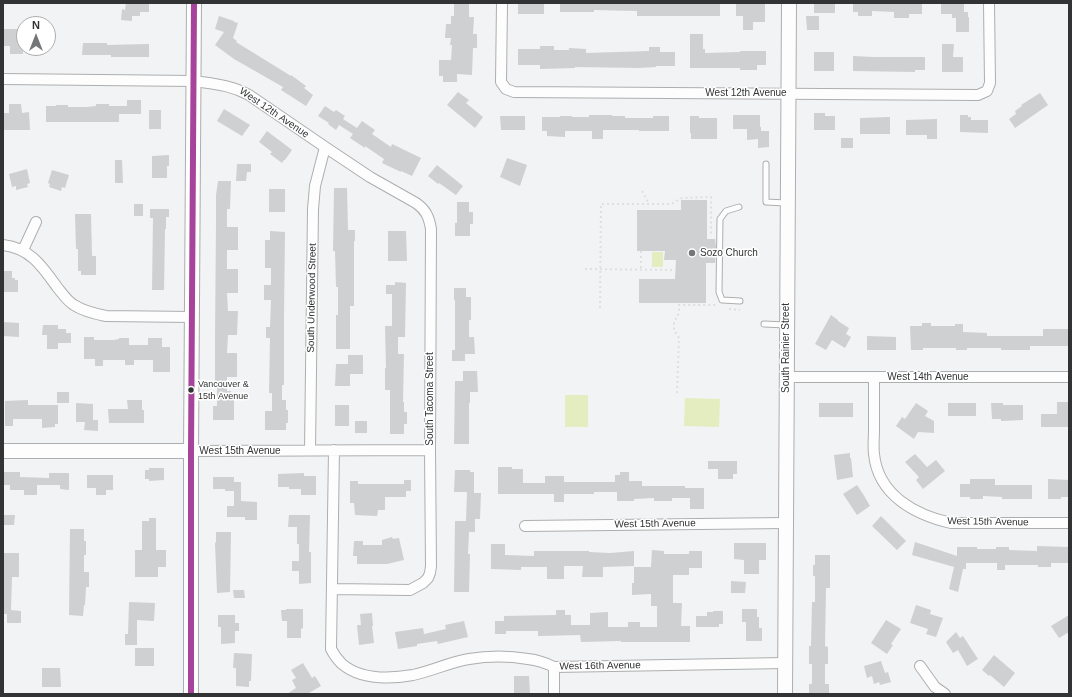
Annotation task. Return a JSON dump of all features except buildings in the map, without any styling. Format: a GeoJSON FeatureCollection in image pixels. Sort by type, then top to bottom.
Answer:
{"type":"FeatureCollection","features":[{"type":"Feature","properties":{"kind":"street"},"geometry":{"type":"LineString","coordinates":[[190,694],[194,3]]}},
{"type":"Feature","properties":{"kind":"street","name":"West 12th Avenue"},"geometry":{"type":"LineString","coordinates":[[502,3],[501,82],[506,89],[514,92],[978,95],[987,91],[990,83],[989,3]]}},
{"type":"Feature","properties":{"kind":"street","name":"South Rainier Street"},"geometry":{"type":"LineString","coordinates":[[785,694],[789,3]]}},
{"type":"Feature","properties":{"kind":"street","name":"West 12th Avenue"},"geometry":{"type":"LineString","coordinates":[[3,79],[194,81],[236,88],[242,90],[370,177],[416,202],[427,213]]}},
{"type":"Feature","properties":{"kind":"street","name":"South Underwood Street"},"geometry":{"type":"LineString","coordinates":[[310,450],[312,209],[315,186],[325,147]]}},
{"type":"Feature","properties":{"kind":"street","name":"South Tacoma Street"},"geometry":{"type":"LineString","coordinates":[[332,589],[410,590],[423,583],[428,578],[430,573],[431,229],[427,213]]}},
{"type":"Feature","properties":{"kind":"street"},"geometry":{"type":"LineString","coordinates":[[23,250],[36,222]]}},
{"type":"Feature","properties":{"kind":"street"},"geometry":{"type":"LineString","coordinates":[[3,245],[12,246],[23,250],[36,260],[62,294],[74,305],[86,311],[106,316],[192,318]]}},
{"type":"Feature","properties":{"kind":"street","name":"West 14th Avenue"},"geometry":{"type":"LineString","coordinates":[[786,377],[1069,377]]}},
{"type":"Feature","properties":{"kind":"street","name":"West 15th Avenue"},"geometry":{"type":"LineString","coordinates":[[874,377],[874,454],[881,479],[887,489],[899,500],[920,513],[951,524],[1069,523]]}},
{"type":"Feature","properties":{"kind":"street"},"geometry":{"type":"LineString","coordinates":[[332,589],[334,450]]}},
{"type":"Feature","properties":{"kind":"street","name":"West 15th Avenue"},"geometry":{"type":"LineString","coordinates":[[3,451],[430,450]]}},
{"type":"Feature","properties":{"kind":"street","name":"West 15th Avenue"},"geometry":{"type":"LineString","coordinates":[[525,526],[786,523]]}},
{"type":"Feature","properties":{"kind":"street","name":"West 16th Avenue"},"geometry":{"type":"LineString","coordinates":[[332,589],[331,649],[341,663],[348,669],[370,676],[394,677],[413,674],[469,659],[490,657],[528,659],[554,667],[785,663]]}},
{"type":"Feature","properties":{"kind":"street"},"geometry":{"type":"LineString","coordinates":[[920,666],[935,687],[945,694]]}},
{"type":"Feature","properties":{"kind":"street"},"geometry":{"type":"LineString","coordinates":[[554,667],[554,694]]}},
{"type":"Feature","properties":{"kind":"lane"},"geometry":{"type":"LineString","coordinates":[[766,164],[766,202],[787,204]]}},
{"type":"Feature","properties":{"kind":"lane"},"geometry":{"type":"LineString","coordinates":[[739,207],[726,211],[720,219],[719,292],[722,300],[740,301]]}},
{"type":"Feature","properties":{"kind":"lane"},"geometry":{"type":"LineString","coordinates":[[764,324],[786,324]]}},
{"type":"Feature","properties":{"kind":"path"},"geometry":{"type":"LineString","coordinates":[[642,191],[649,204]]}},
{"type":"Feature","properties":{"kind":"path"},"geometry":{"type":"LineString","coordinates":[[600,308],[601,204],[670,204],[682,198],[711,197],[712,239]]}},
{"type":"Feature","properties":{"kind":"path"},"geometry":{"type":"LineString","coordinates":[[640,251],[640,269]]}},
{"type":"Feature","properties":{"kind":"path"},"geometry":{"type":"LineString","coordinates":[[720,251],[739,251]]}},
{"type":"Feature","properties":{"kind":"path"},"geometry":{"type":"LineString","coordinates":[[585,268],[675,270]]}},
{"type":"Feature","properties":{"kind":"path"},"geometry":{"type":"LineString","coordinates":[[677,393],[679,338],[674,330],[674,322],[679,313],[679,305],[719,305]]}},
{"type":"Feature","properties":{"kind":"green space"},"geometry":{"type":"Polygon","coordinates":[[[652,252],[663,252],[663,267],[652,267],[652,252]]]}},
{"type":"Feature","properties":{"kind":"green space"},"geometry":{"type":"Polygon","coordinates":[[[565,395],[588,395],[588,427],[565,427],[565,395]]]}},
{"type":"Feature","properties":{"kind":"green space"},"geometry":{"type":"Polygon","coordinates":[[[685,398],[720,399],[719,427],[684,426],[685,398]]]}},
{"type":"Feature","properties":{"kind":"transit line"},"geometry":{"type":"LineString","coordinates":[[191,694],[194,3]]}},
{"type":"Feature","properties":{"kind":"place","name":"Sozo Church"},"geometry":{"type":"Point","coordinates":[692,253]}},
{"type":"Feature","properties":{"kind":"place","name":"Vancouver & 15th Avenue"},"geometry":{"type":"Point","coordinates":[191,390]}}]}
